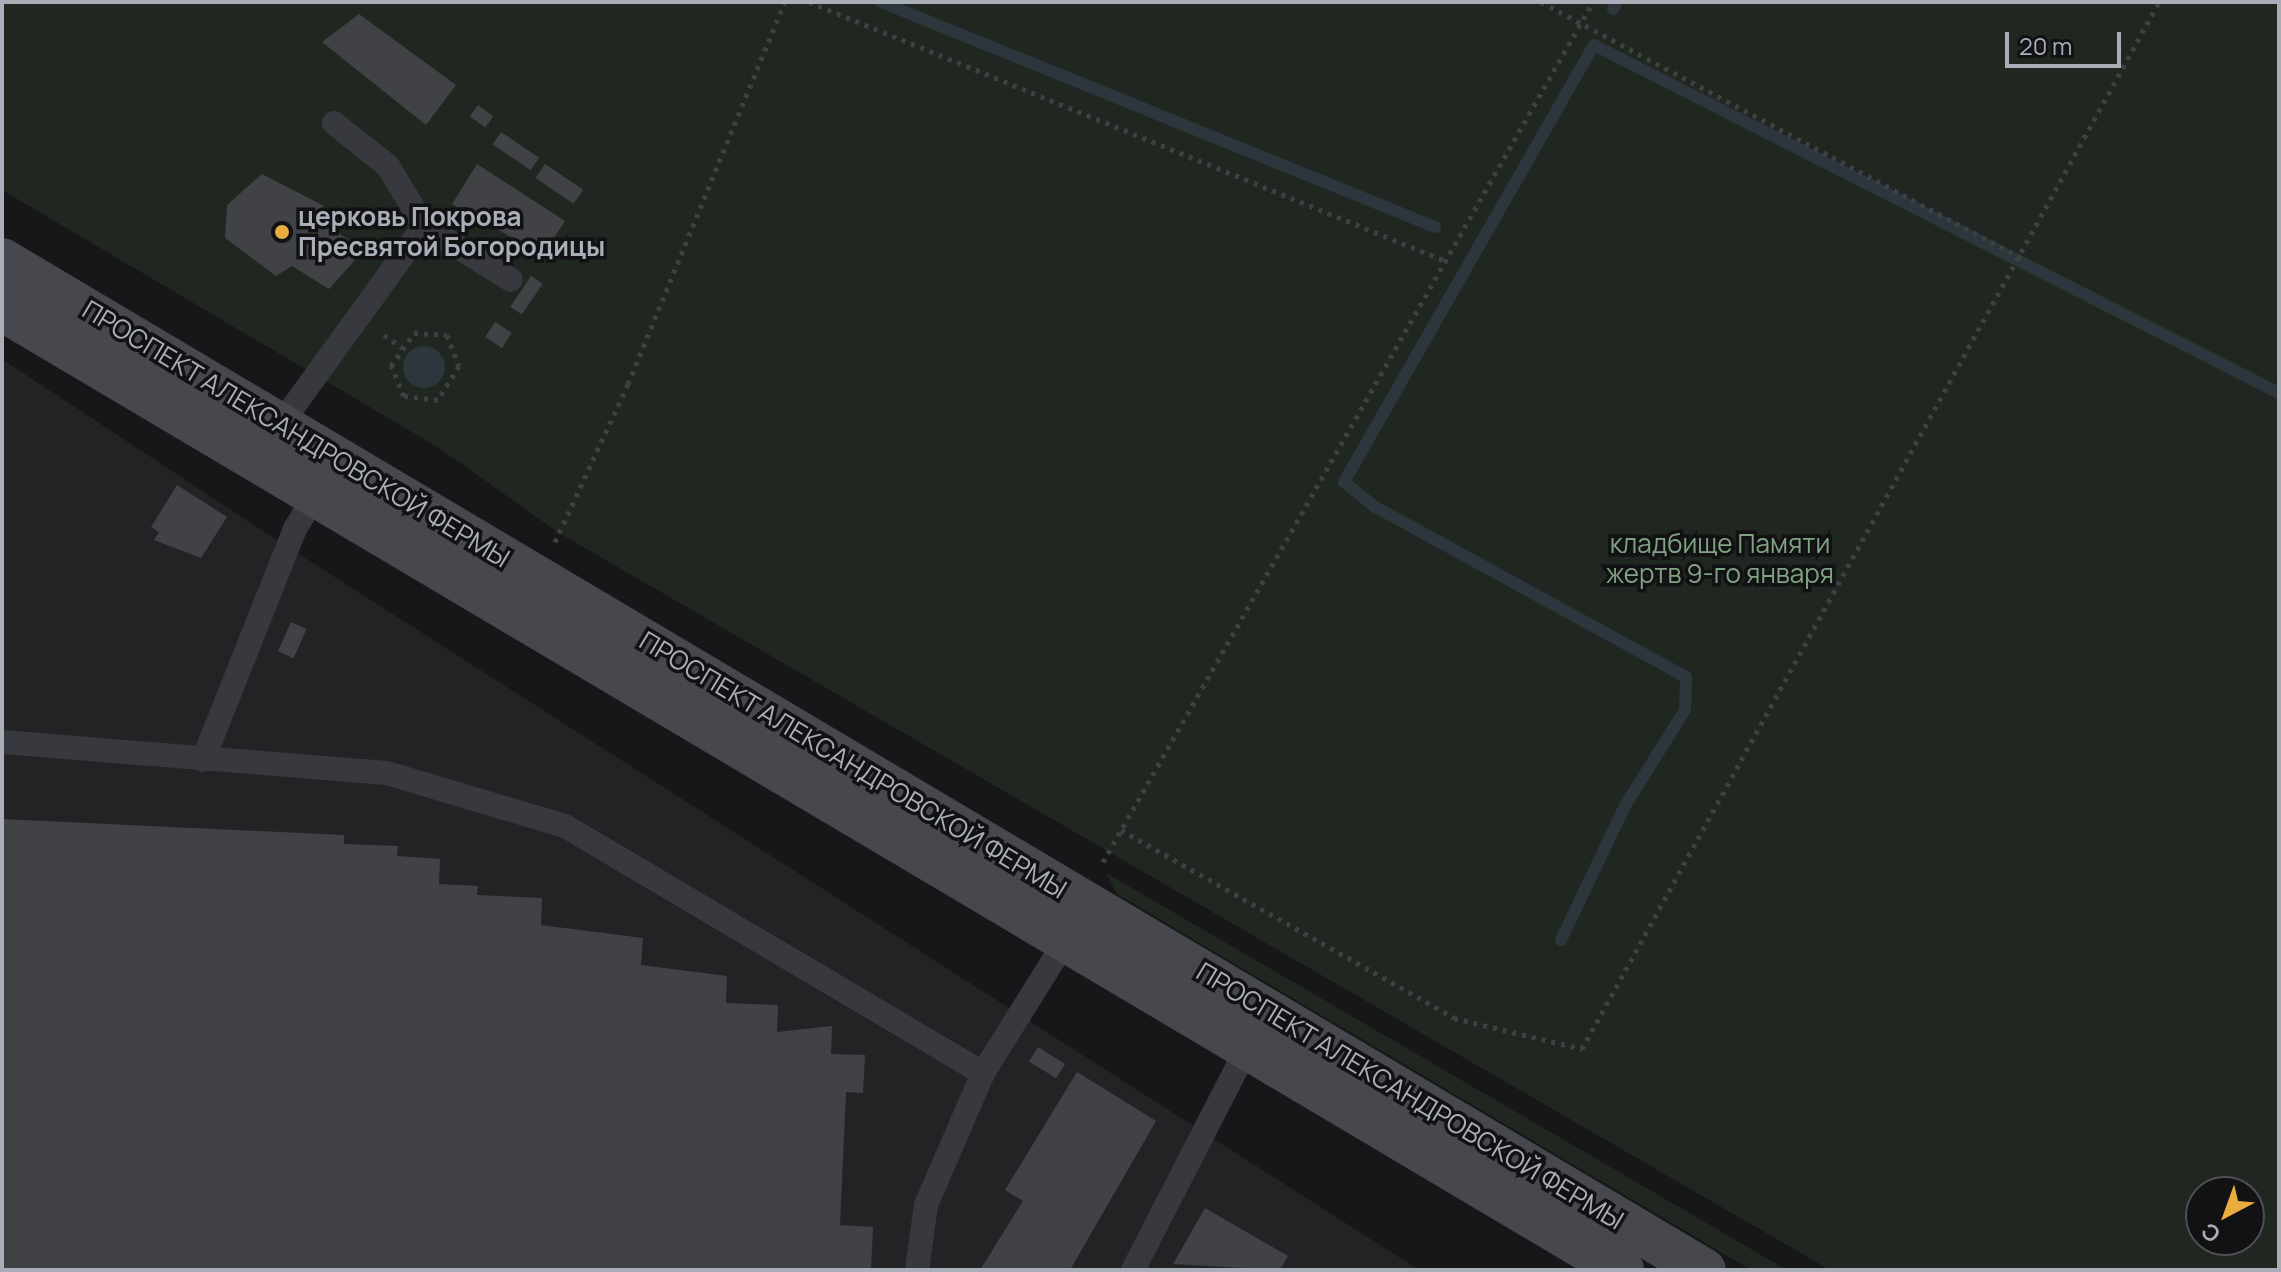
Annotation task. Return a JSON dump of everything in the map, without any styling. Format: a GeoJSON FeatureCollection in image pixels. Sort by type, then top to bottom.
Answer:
{"type":"FeatureCollection","features":[{"type":"Feature","properties":{"kind":"main road","name":"ПРОСПЕКТ АЛЕКСАНДРОВСКОЙ ФЕРМЫ"},"geometry":{"type":"LineString","coordinates":[[2,260],[269,442],[1077,922],[1704,1270]]}},
{"type":"Feature","properties":{"kind":"main road","name":"ПРОСПЕКТ АЛЕКСАНДРОВСКОЙ ФЕРМЫ"},"geometry":{"type":"LineString","coordinates":[[2,309],[269,442]]}},
{"type":"Feature","properties":{"kind":"main road","name":"ПРОСПЕКТ АЛЕКСАНДРОВСКОЙ ФЕРМЫ"},"geometry":{"type":"LineString","coordinates":[[1077,922],[1247,1048],[1622,1270]]}},
{"type":"Feature","properties":{"kind":"lane"},"geometry":{"type":"LineString","coordinates":[[334,123],[388,166],[424,226],[511,280]]}},
{"type":"Feature","properties":{"kind":"lane"},"geometry":{"type":"LineString","coordinates":[[269,442],[424,226]]}},
{"type":"Feature","properties":{"kind":"lane"},"geometry":{"type":"LineString","coordinates":[[203,760],[326,476]]}},
{"type":"Feature","properties":{"kind":"lane"},"geometry":{"type":"LineString","coordinates":[[2,742],[387,773],[565,826],[983,1073]]}},
{"type":"Feature","properties":{"kind":"lane"},"geometry":{"type":"LineString","coordinates":[[917,1270],[926,1205],[983,1073],[1077,922]]}},
{"type":"Feature","properties":{"kind":"lane"},"geometry":{"type":"LineString","coordinates":[[1133,1270],[1247,1048]]}},
{"type":"Feature","properties":{"kind":"path"},"geometry":{"type":"LineString","coordinates":[[559,533],[785,2]]}},
{"type":"Feature","properties":{"kind":"path"},"geometry":{"type":"LineString","coordinates":[[809,2],[1446,261]]}},
{"type":"Feature","properties":{"kind":"path"},"geometry":{"type":"LineString","coordinates":[[1541,2],[2023,259]]}},
{"type":"Feature","properties":{"kind":"path"},"geometry":{"type":"LineString","coordinates":[[1103,862],[1593,2]]}},
{"type":"Feature","properties":{"kind":"path"},"geometry":{"type":"LineString","coordinates":[[1121,830],[1454,1018],[1582,1049],[2023,259],[2159,2]]}},
{"type":"Feature","properties":{"kind":"path"},"geometry":{"type":"LineString","coordinates":[[414,333],[447,335],[459,366],[438,400],[404,396],[391,366],[397,357],[414,333]]}},
{"type":"Feature","properties":{"kind":"shaded area"},"geometry":{"type":"Polygon","coordinates":[[[424,346],[439,352],[445,367],[439,382],[424,388],[409,382],[403,367],[409,352],[424,346]]]}},
{"type":"Feature","properties":{"kind":"shaded area"},"geometry":{"type":"Polygon","coordinates":[[[2,359],[269,535],[1419,1270],[2,1270],[2,359]]]}},
{"type":"Feature","properties":{"kind":"green space","name":"кладбище Памяти жертв 9-го января"},"geometry":{"type":"Polygon","coordinates":[[[2,2],[2279,2],[2279,1270],[1830,1270],[559,533],[439,448],[2,190],[2,2]]]}},
{"type":"Feature","properties":{"kind":"green space"},"geometry":{"type":"Polygon","coordinates":[[[1107,874],[1787,1270],[1751,1270],[1117,894],[1107,874]]]}},
{"type":"Feature","properties":{"kind":"building"},"geometry":{"type":"Polygon","coordinates":[[[359,14],[456,85],[426,125],[322,42],[359,14]]]}},
{"type":"Feature","properties":{"kind":"building"},"geometry":{"type":"Polygon","coordinates":[[[478,105],[493,116],[485,127],[470,116],[478,105]]]}},
{"type":"Feature","properties":{"kind":"building"},"geometry":{"type":"Polygon","coordinates":[[[501,132],[539,158],[531,170],[493,144],[501,132]]]}},
{"type":"Feature","properties":{"kind":"building"},"geometry":{"type":"Polygon","coordinates":[[[477,164],[565,221],[543,255],[452,204],[477,164]]]}},
{"type":"Feature","properties":{"kind":"building"},"geometry":{"type":"Polygon","coordinates":[[[545,164],[583,190],[574,204],[535,178],[545,164]]]}},
{"type":"Feature","properties":{"kind":"building","name":"церковь Покрова Пресвятой Богородицы"},"geometry":{"type":"Polygon","coordinates":[[[262,174],[324,206],[321,222],[357,245],[355,260],[329,289],[292,266],[276,276],[225,238],[227,205],[262,174]]]}},
{"type":"Feature","properties":{"kind":"building"},"geometry":{"type":"Polygon","coordinates":[[[531,276],[543,284],[522,315],[510,307],[531,276]]]}},
{"type":"Feature","properties":{"kind":"building"},"geometry":{"type":"Polygon","coordinates":[[[495,322],[512,333],[502,348],[485,337],[495,322]]]}},
{"type":"Feature","properties":{"kind":"building"},"geometry":{"type":"Polygon","coordinates":[[[177,485],[227,517],[201,558],[154,540],[159,532],[151,527],[177,485]]]}},
{"type":"Feature","properties":{"kind":"building"},"geometry":{"type":"Polygon","coordinates":[[[291,622],[307,629],[294,658],[278,651],[291,622]]]}},
{"type":"Feature","properties":{"kind":"building"},"geometry":{"type":"Polygon","coordinates":[[[2,819],[344,835],[344,844],[398,846],[397,856],[440,859],[439,884],[478,886],[477,895],[542,898],[541,925],[643,938],[641,965],[727,976],[726,1003],[778,1005],[777,1032],[832,1026],[831,1054],[865,1055],[863,1093],[846,1092],[840,1225],[873,1227],[871,1270],[2,1270],[2,819]]]}},
{"type":"Feature","properties":{"kind":"building"},"geometry":{"type":"Polygon","coordinates":[[[1038,1047],[1065,1064],[1056,1078],[1029,1061],[1038,1047]]]}},
{"type":"Feature","properties":{"kind":"building"},"geometry":{"type":"Polygon","coordinates":[[[1077,1072],[1156,1121],[1070,1270],[980,1270],[1023,1201],[1005,1190],[1077,1072]]]}},
{"type":"Feature","properties":{"kind":"building"},"geometry":{"type":"Polygon","coordinates":[[[1205,1208],[1288,1256],[1280,1270],[1173,1264],[1205,1208]]]}},
{"type":"Feature","properties":{"kind":"waterway"},"geometry":{"type":"LineString","coordinates":[[881,2],[1435,227]]}},
{"type":"Feature","properties":{"kind":"waterway"},"geometry":{"type":"LineString","coordinates":[[1613,9],[1617,2]]}},
{"type":"Feature","properties":{"kind":"waterway"},"geometry":{"type":"LineString","coordinates":[[1561,940],[1625,806],[1685,710],[1686,677],[1375,507],[1344,482],[1594,45],[2279,393]]}},
{"type":"Feature","properties":{"kind":"place","name":"церковь Покрова Пресвятой Богородицы"},"geometry":{"type":"Point","coordinates":[282,232]}}]}
